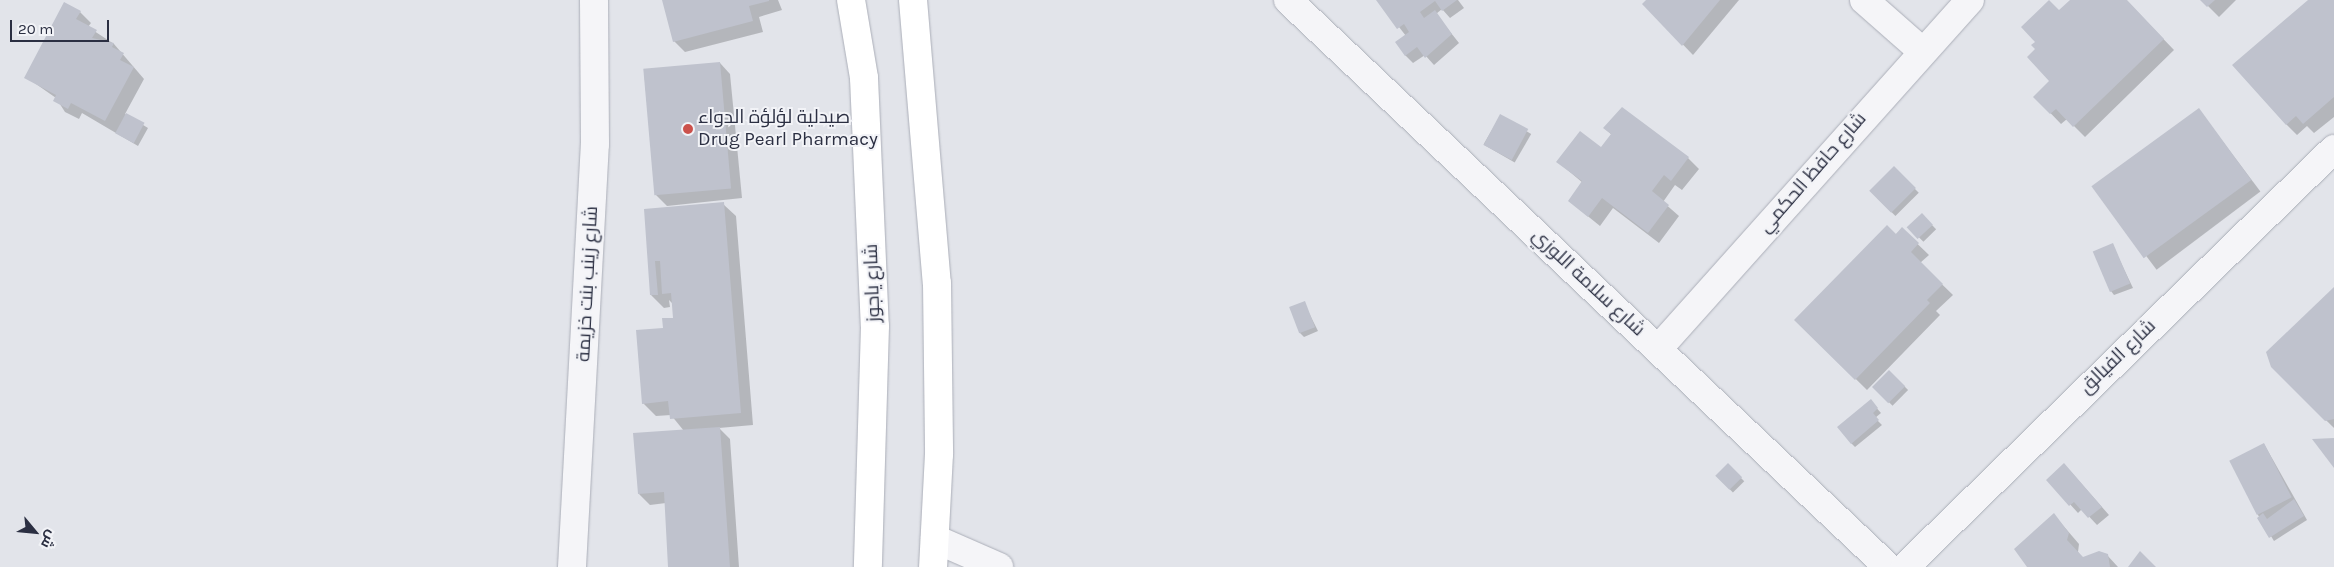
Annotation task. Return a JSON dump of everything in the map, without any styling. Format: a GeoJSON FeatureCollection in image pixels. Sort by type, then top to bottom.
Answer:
{"type":"FeatureCollection","features":[{"type":"Feature","properties":{"kind":"main road","name":"شارع ياجوز"},"geometry":{"type":"LineString","coordinates":[[851,0],[864,78],[875,326],[868,567]]}},
{"type":"Feature","properties":{"kind":"main road"},"geometry":{"type":"LineString","coordinates":[[914,0],[937,283],[939,454],[933,567]]}},
{"type":"Feature","properties":{"kind":"street","name":"شارع زينب بنت خزيمة"},"geometry":{"type":"LineString","coordinates":[[572,567],[595,144],[594,0]]}},
{"type":"Feature","properties":{"kind":"street","name":"شارع سلامة اللوزي"},"geometry":{"type":"LineString","coordinates":[[1288,0],[1888,567]]}},
{"type":"Feature","properties":{"kind":"street"},"geometry":{"type":"LineString","coordinates":[[1864,0],[1921,50]]}},
{"type":"Feature","properties":{"kind":"street","name":"شارع حافظ الحكمي"},"geometry":{"type":"LineString","coordinates":[[1658,349],[1921,50],[1970,0]]}},
{"type":"Feature","properties":{"kind":"street","name":"شارع الفيالق"},"geometry":{"type":"LineString","coordinates":[[1905,567],[2334,150]]}},
{"type":"Feature","properties":{"kind":"street"},"geometry":{"type":"LineString","coordinates":[[935,539],[1000,567]]}},
{"type":"Feature","properties":{"kind":"building"},"geometry":{"type":"Polygon","coordinates":[[[662,0],[769,1],[749,6],[753,21],[673,42],[662,0]]]}},
{"type":"Feature","properties":{"kind":"building"},"geometry":{"type":"Polygon","coordinates":[[[1376,0],[1457,0],[1442,11],[1435,1],[1420,12],[1424,18],[1435,10],[1452,34],[1425,58],[1417,47],[1405,56],[1395,42],[1409,32],[1404,24],[1397,29],[1376,0]]]}},
{"type":"Feature","properties":{"kind":"building"},"geometry":{"type":"Polygon","coordinates":[[[1646,0],[1720,0],[1682,46],[1642,4],[1646,0]]]}},
{"type":"Feature","properties":{"kind":"building"},"geometry":{"type":"Polygon","coordinates":[[[2049,0],[2059,10],[2070,0],[2127,0],[2164,39],[2073,127],[2056,109],[2050,114],[2033,97],[2049,81],[2027,57],[2035,49],[2031,45],[2035,42],[2021,27],[2049,0]]]}},
{"type":"Feature","properties":{"kind":"building"},"geometry":{"type":"Polygon","coordinates":[[[2200,0],[2215,0],[2207,7],[2200,0]]]}},
{"type":"Feature","properties":{"kind":"building"},"geometry":{"type":"Polygon","coordinates":[[[2308,0],[2334,0],[2334,97],[2303,124],[2296,116],[2286,125],[2232,65],[2308,0]]]}},
{"type":"Feature","properties":{"kind":"building"},"geometry":{"type":"Polygon","coordinates":[[[64,2],[81,11],[76,19],[97,30],[92,38],[114,43],[112,47],[124,53],[120,60],[134,67],[105,121],[71,103],[68,109],[53,101],[56,95],[24,78],[64,2]]]}},
{"type":"Feature","properties":{"kind":"building","name":"صيدلية لؤلؤة الدواء Drug Pearl Pharmacy"},"geometry":{"type":"Polygon","coordinates":[[[720,62],[731,189],[654,195],[643,69],[720,62]]]}},
{"type":"Feature","properties":{"kind":"building"},"geometry":{"type":"Polygon","coordinates":[[[1622,107],[1689,157],[1671,181],[1664,175],[1652,191],[1669,205],[1648,233],[1602,198],[1588,217],[1568,201],[1582,181],[1556,162],[1580,131],[1601,147],[1611,134],[1603,128],[1622,107]]]}},
{"type":"Feature","properties":{"kind":"building"},"geometry":{"type":"Polygon","coordinates":[[[2199,108],[2251,180],[2144,258],[2091,186],[2199,108]]]}},
{"type":"Feature","properties":{"kind":"building"},"geometry":{"type":"Polygon","coordinates":[[[126,113],[145,123],[134,143],[115,133],[126,113]]]}},
{"type":"Feature","properties":{"kind":"building"},"geometry":{"type":"Polygon","coordinates":[[[1500,114],[1528,129],[1512,160],[1484,145],[1500,114]]]}},
{"type":"Feature","properties":{"kind":"building"},"geometry":{"type":"Polygon","coordinates":[[[1894,166],[1916,188],[1891,213],[1869,191],[1894,166]]]}},
{"type":"Feature","properties":{"kind":"building"},"geometry":{"type":"Polygon","coordinates":[[[724,202],[741,413],[670,419],[668,401],[642,404],[636,330],[663,328],[662,318],[673,318],[671,293],[662,294],[660,261],[655,261],[658,295],[650,295],[644,209],[724,202]]]}},
{"type":"Feature","properties":{"kind":"building"},"geometry":{"type":"Polygon","coordinates":[[[1922,213],[1933,225],[1918,239],[1907,227],[1922,213]]]}},
{"type":"Feature","properties":{"kind":"building"},"geometry":{"type":"Polygon","coordinates":[[[1887,225],[1896,234],[1902,227],[1919,243],[1911,252],[1943,284],[1927,300],[1930,303],[1855,380],[1794,320],[1887,225]]]}},
{"type":"Feature","properties":{"kind":"building"},"geometry":{"type":"Polygon","coordinates":[[[2113,243],[2130,284],[2110,292],[2093,252],[2113,243]]]}},
{"type":"Feature","properties":{"kind":"building"},"geometry":{"type":"Polygon","coordinates":[[[2334,287],[2334,419],[2325,421],[2271,367],[2266,352],[2334,287]]]}},
{"type":"Feature","properties":{"kind":"building"},"geometry":{"type":"Polygon","coordinates":[[[1305,301],[1315,327],[1299,333],[1289,307],[1305,301]]]}},
{"type":"Feature","properties":{"kind":"building"},"geometry":{"type":"Polygon","coordinates":[[[1889,370],[1905,386],[1888,403],[1872,387],[1889,370]]]}},
{"type":"Feature","properties":{"kind":"building"},"geometry":{"type":"Polygon","coordinates":[[[1871,399],[1878,408],[1873,413],[1879,420],[1851,444],[1837,427],[1871,399]]]}},
{"type":"Feature","properties":{"kind":"building"},"geometry":{"type":"Polygon","coordinates":[[[720,427],[730,567],[668,567],[664,492],[638,494],[633,433],[720,427]]]}},
{"type":"Feature","properties":{"kind":"building"},"geometry":{"type":"Polygon","coordinates":[[[2334,438],[2334,468],[2312,439],[2334,438]]]}},
{"type":"Feature","properties":{"kind":"building"},"geometry":{"type":"Polygon","coordinates":[[[2264,443],[2292,497],[2257,515],[2229,461],[2264,443]]]}},
{"type":"Feature","properties":{"kind":"building"},"geometry":{"type":"Polygon","coordinates":[[[1728,463],[1742,477],[1729,490],[1715,476],[1728,463]]]}},
{"type":"Feature","properties":{"kind":"building"},"geometry":{"type":"Polygon","coordinates":[[[2064,463],[2102,507],[2088,518],[2074,502],[2069,506],[2046,480],[2064,463]]]}},
{"type":"Feature","properties":{"kind":"building"},"geometry":{"type":"Polygon","coordinates":[[[2294,499],[2304,516],[2269,538],[2257,518],[2263,513],[2267,519],[2294,499]]]}},
{"type":"Feature","properties":{"kind":"building"},"geometry":{"type":"Polygon","coordinates":[[[2054,513],[2069,533],[2067,540],[2083,557],[2099,551],[2108,554],[2110,567],[2027,567],[2014,549],[2054,513]]]}},
{"type":"Feature","properties":{"kind":"building"},"geometry":{"type":"Polygon","coordinates":[[[2140,551],[2156,567],[2128,567],[2140,551]]]}},
{"type":"Feature","properties":{"kind":"place","name":"صيدلية لؤلؤة الدواء Drug Pearl Pharmacy"},"geometry":{"type":"Point","coordinates":[688,129]}}]}
